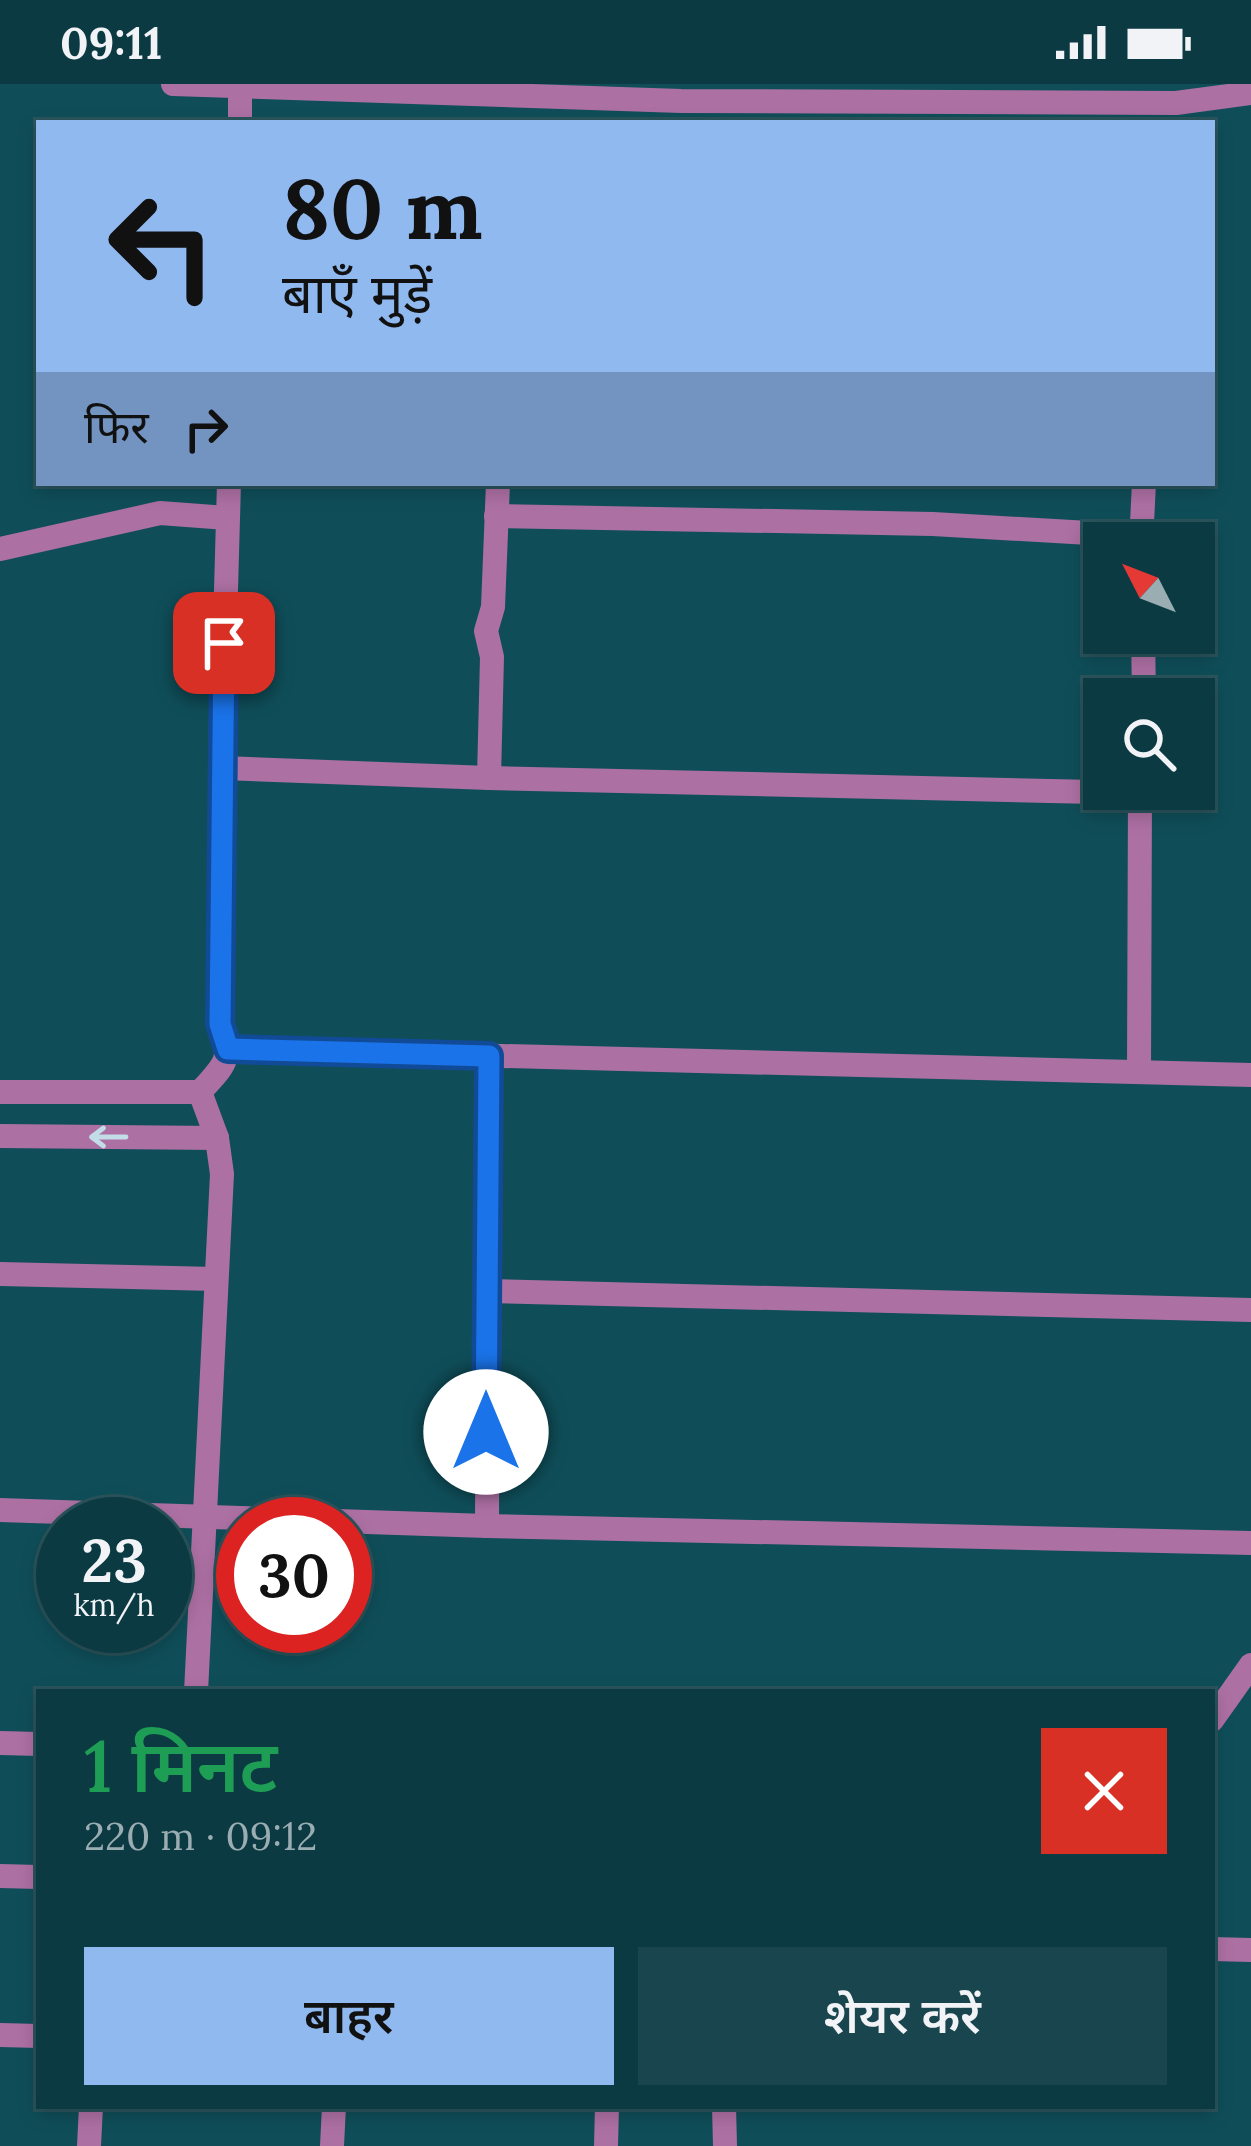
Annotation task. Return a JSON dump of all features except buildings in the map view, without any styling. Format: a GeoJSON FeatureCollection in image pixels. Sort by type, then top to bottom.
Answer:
{"type":"FeatureCollection","features":[{"type":"Feature","properties":{"kind":"street"},"geometry":{"type":"LineString","coordinates":[[173,84],[681,101],[1175,103],[1251,93]]}},
{"type":"Feature","properties":{"kind":"street"},"geometry":{"type":"LineString","coordinates":[[240,86],[240,120]]}},
{"type":"Feature","properties":{"kind":"street"},"geometry":{"type":"LineString","coordinates":[[0,1092],[200,1092],[222,1067],[228,1049],[220,1024],[229,486]]}},
{"type":"Feature","properties":{"kind":"street"},"geometry":{"type":"LineString","coordinates":[[489,778],[492,657],[486,631],[493,607],[498,486]]}},
{"type":"Feature","properties":{"kind":"street"},"geometry":{"type":"LineString","coordinates":[[1142,522],[1144,486]]}},
{"type":"Feature","properties":{"kind":"street"},"geometry":{"type":"LineString","coordinates":[[0,549],[160,513],[227,518]]}},
{"type":"Feature","properties":{"kind":"street"},"geometry":{"type":"LineString","coordinates":[[496,516],[933,524],[1083,536]]}},
{"type":"Feature","properties":{"kind":"street"},"geometry":{"type":"LineString","coordinates":[[221,768],[1083,790]]}},
{"type":"Feature","properties":{"kind":"street"},"geometry":{"type":"LineString","coordinates":[[1139,1071],[1140,810]]}},
{"type":"Feature","properties":{"kind":"street"},"geometry":{"type":"LineString","coordinates":[[228,1049],[1251,1075]]}},
{"type":"Feature","properties":{"kind":"street"},"geometry":{"type":"LineString","coordinates":[[487,1526],[489,1056]]}},
{"type":"Feature","properties":{"kind":"street"},"geometry":{"type":"LineString","coordinates":[[196,1689],[222,1174],[217,1138],[200,1092]]}},
{"type":"Feature","properties":{"kind":"street"},"geometry":{"type":"LineString","coordinates":[[0,1136],[217,1138]]}},
{"type":"Feature","properties":{"kind":"street"},"geometry":{"type":"LineString","coordinates":[[0,1274],[216,1279]]}},
{"type":"Feature","properties":{"kind":"street"},"geometry":{"type":"LineString","coordinates":[[486,1291],[1251,1310]]}},
{"type":"Feature","properties":{"kind":"street"},"geometry":{"type":"LineString","coordinates":[[0,1510],[1251,1543]]}},
{"type":"Feature","properties":{"kind":"street"},"geometry":{"type":"LineString","coordinates":[[1215,1716],[1251,1665]]}},
{"type":"Feature","properties":{"kind":"street"},"geometry":{"type":"LineString","coordinates":[[0,1743],[36,1744]]}},
{"type":"Feature","properties":{"kind":"street"},"geometry":{"type":"LineString","coordinates":[[0,1876],[36,1877]]}},
{"type":"Feature","properties":{"kind":"street"},"geometry":{"type":"LineString","coordinates":[[1215,1949],[1251,1950]]}},
{"type":"Feature","properties":{"kind":"street"},"geometry":{"type":"LineString","coordinates":[[0,2035],[36,2036]]}},
{"type":"Feature","properties":{"kind":"street"},"geometry":{"type":"LineString","coordinates":[[89,2146],[91,2109]]}},
{"type":"Feature","properties":{"kind":"street"},"geometry":{"type":"LineString","coordinates":[[332,2146],[334,2109]]}},
{"type":"Feature","properties":{"kind":"street"},"geometry":{"type":"LineString","coordinates":[[606,2146],[607,2109]]}},
{"type":"Feature","properties":{"kind":"street"},"geometry":{"type":"LineString","coordinates":[[724,2109],[725,2146]]}},
{"type":"Feature","properties":{"kind":"route"},"geometry":{"type":"LineString","coordinates":[[224,643],[220,1024],[228,1049],[489,1056],[486,1432]]}}]}
